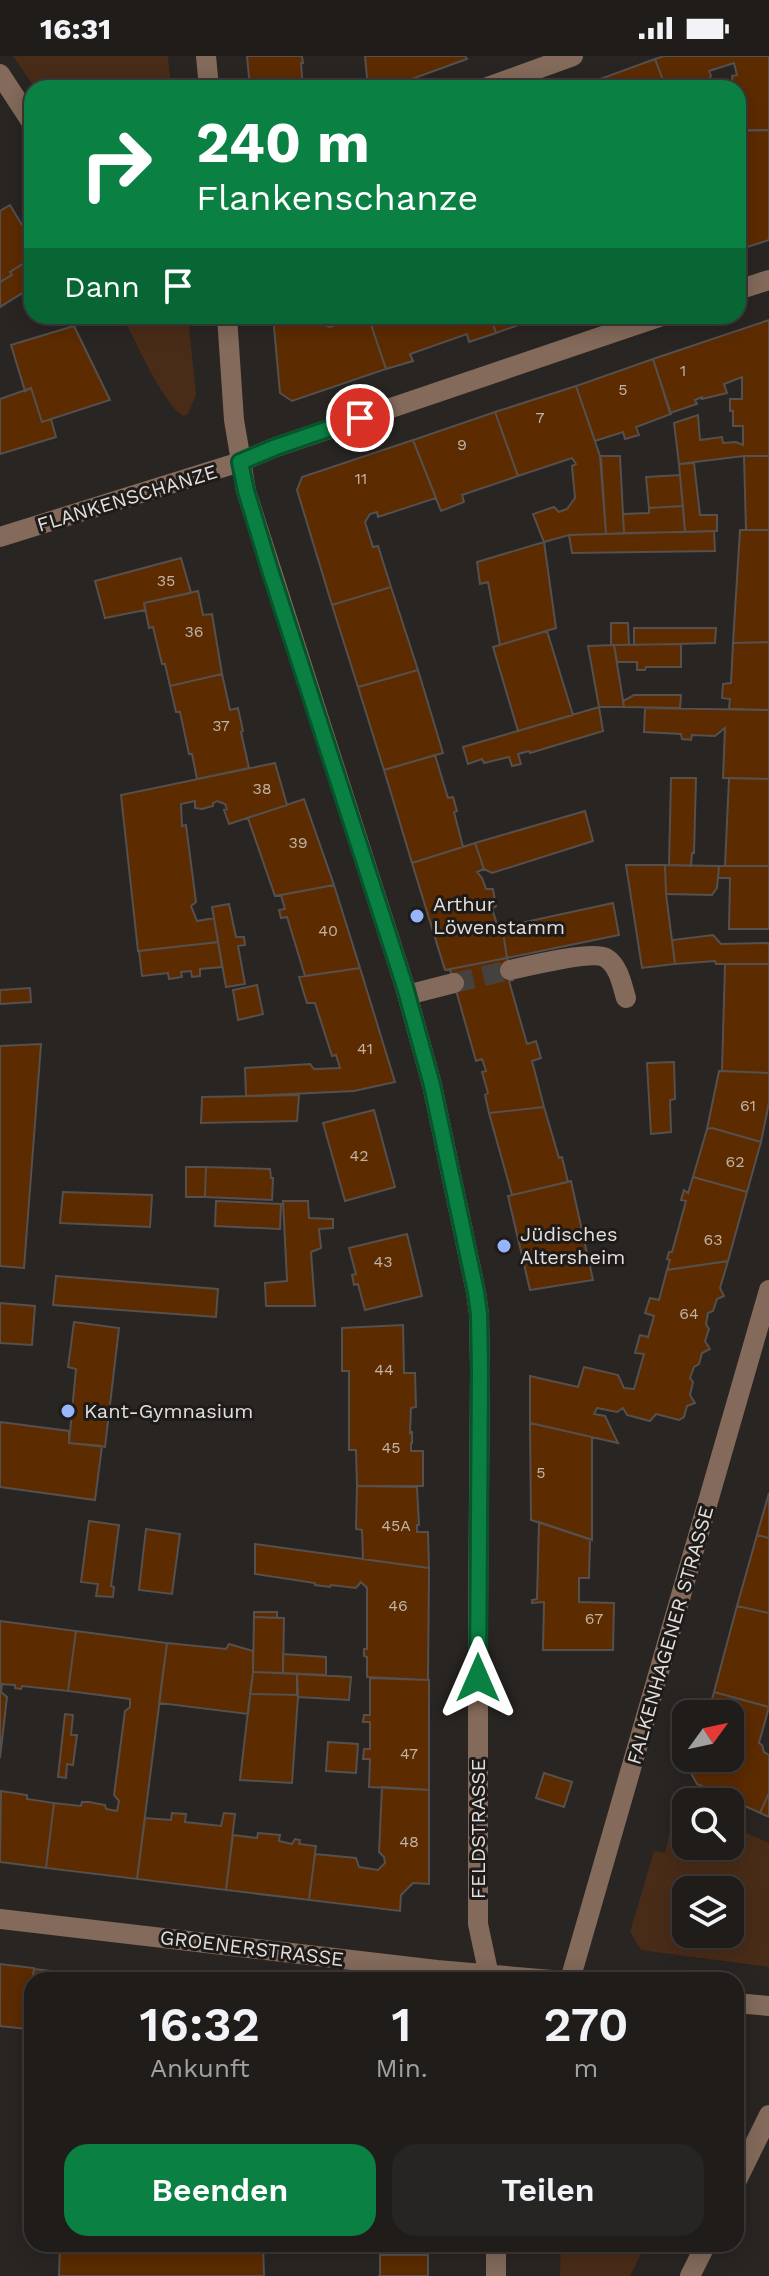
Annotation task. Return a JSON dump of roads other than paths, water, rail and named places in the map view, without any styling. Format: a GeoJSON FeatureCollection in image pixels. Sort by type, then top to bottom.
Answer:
{"type":"FeatureCollection","features":[{"type":"Feature","properties":{"kind":"street"},"geometry":{"type":"LineString","coordinates":[[206,56],[208,80]]}},
{"type":"Feature","properties":{"kind":"street"},"geometry":{"type":"LineString","coordinates":[[507,80],[573,56]]}},
{"type":"Feature","properties":{"kind":"street"},"geometry":{"type":"LineString","coordinates":[[0,74],[24,111]]}},
{"type":"Feature","properties":{"kind":"street"},"geometry":{"type":"LineString","coordinates":[[746,287],[769,280]]}},
{"type":"Feature","properties":{"kind":"street","name":"FELDSTRASSE"},"geometry":{"type":"LineString","coordinates":[[228,324],[234,420],[246,491],[407,995],[432,1085],[479,1314],[478,1924],[489,1972]]}},
{"type":"Feature","properties":{"kind":"street","name":"FLANKENSCHANZE"},"geometry":{"type":"LineString","coordinates":[[0,537],[240,462],[638,324]]}},
{"type":"Feature","properties":{"kind":"street"},"geometry":{"type":"LineString","coordinates":[[510,970],[590,955],[605,957],[621,979],[626,998]]}},
{"type":"Feature","properties":{"kind":"street"},"geometry":{"type":"LineString","coordinates":[[407,995],[454,983]]}},
{"type":"Feature","properties":{"kind":"street","name":"FALKENHAGENER STRASSE"},"geometry":{"type":"LineString","coordinates":[[572,1972],[769,1290]]}},
{"type":"Feature","properties":{"kind":"street","name":"GROENERSTRASSE"},"geometry":{"type":"LineString","coordinates":[[0,1919],[440,1972]]}},
{"type":"Feature","properties":{"kind":"street"},"geometry":{"type":"LineString","coordinates":[[744,2004],[769,2006]]}},
{"type":"Feature","properties":{"kind":"street"},"geometry":{"type":"LineString","coordinates":[[744,2166],[769,2115]]}},
{"type":"Feature","properties":{"kind":"street"},"geometry":{"type":"LineString","coordinates":[[496,2252],[496,2276]]}},
{"type":"Feature","properties":{"kind":"street"},"geometry":{"type":"LineString","coordinates":[[690,2276],[702,2252]]}},
{"type":"Feature","properties":{"kind":"tunnel"},"geometry":{"type":"LineString","coordinates":[[454,983],[510,970]]}},
{"type":"Feature","properties":{"kind":"place","name":"Arthur Löwenstamm"},"geometry":{"type":"Point","coordinates":[417,916]}},
{"type":"Feature","properties":{"kind":"place","name":"Jüdisches Altersheim"},"geometry":{"type":"Point","coordinates":[504,1246]}},
{"type":"Feature","properties":{"kind":"place","name":"Kant-Gymnasium"},"geometry":{"type":"Point","coordinates":[68,1411]}}]}
